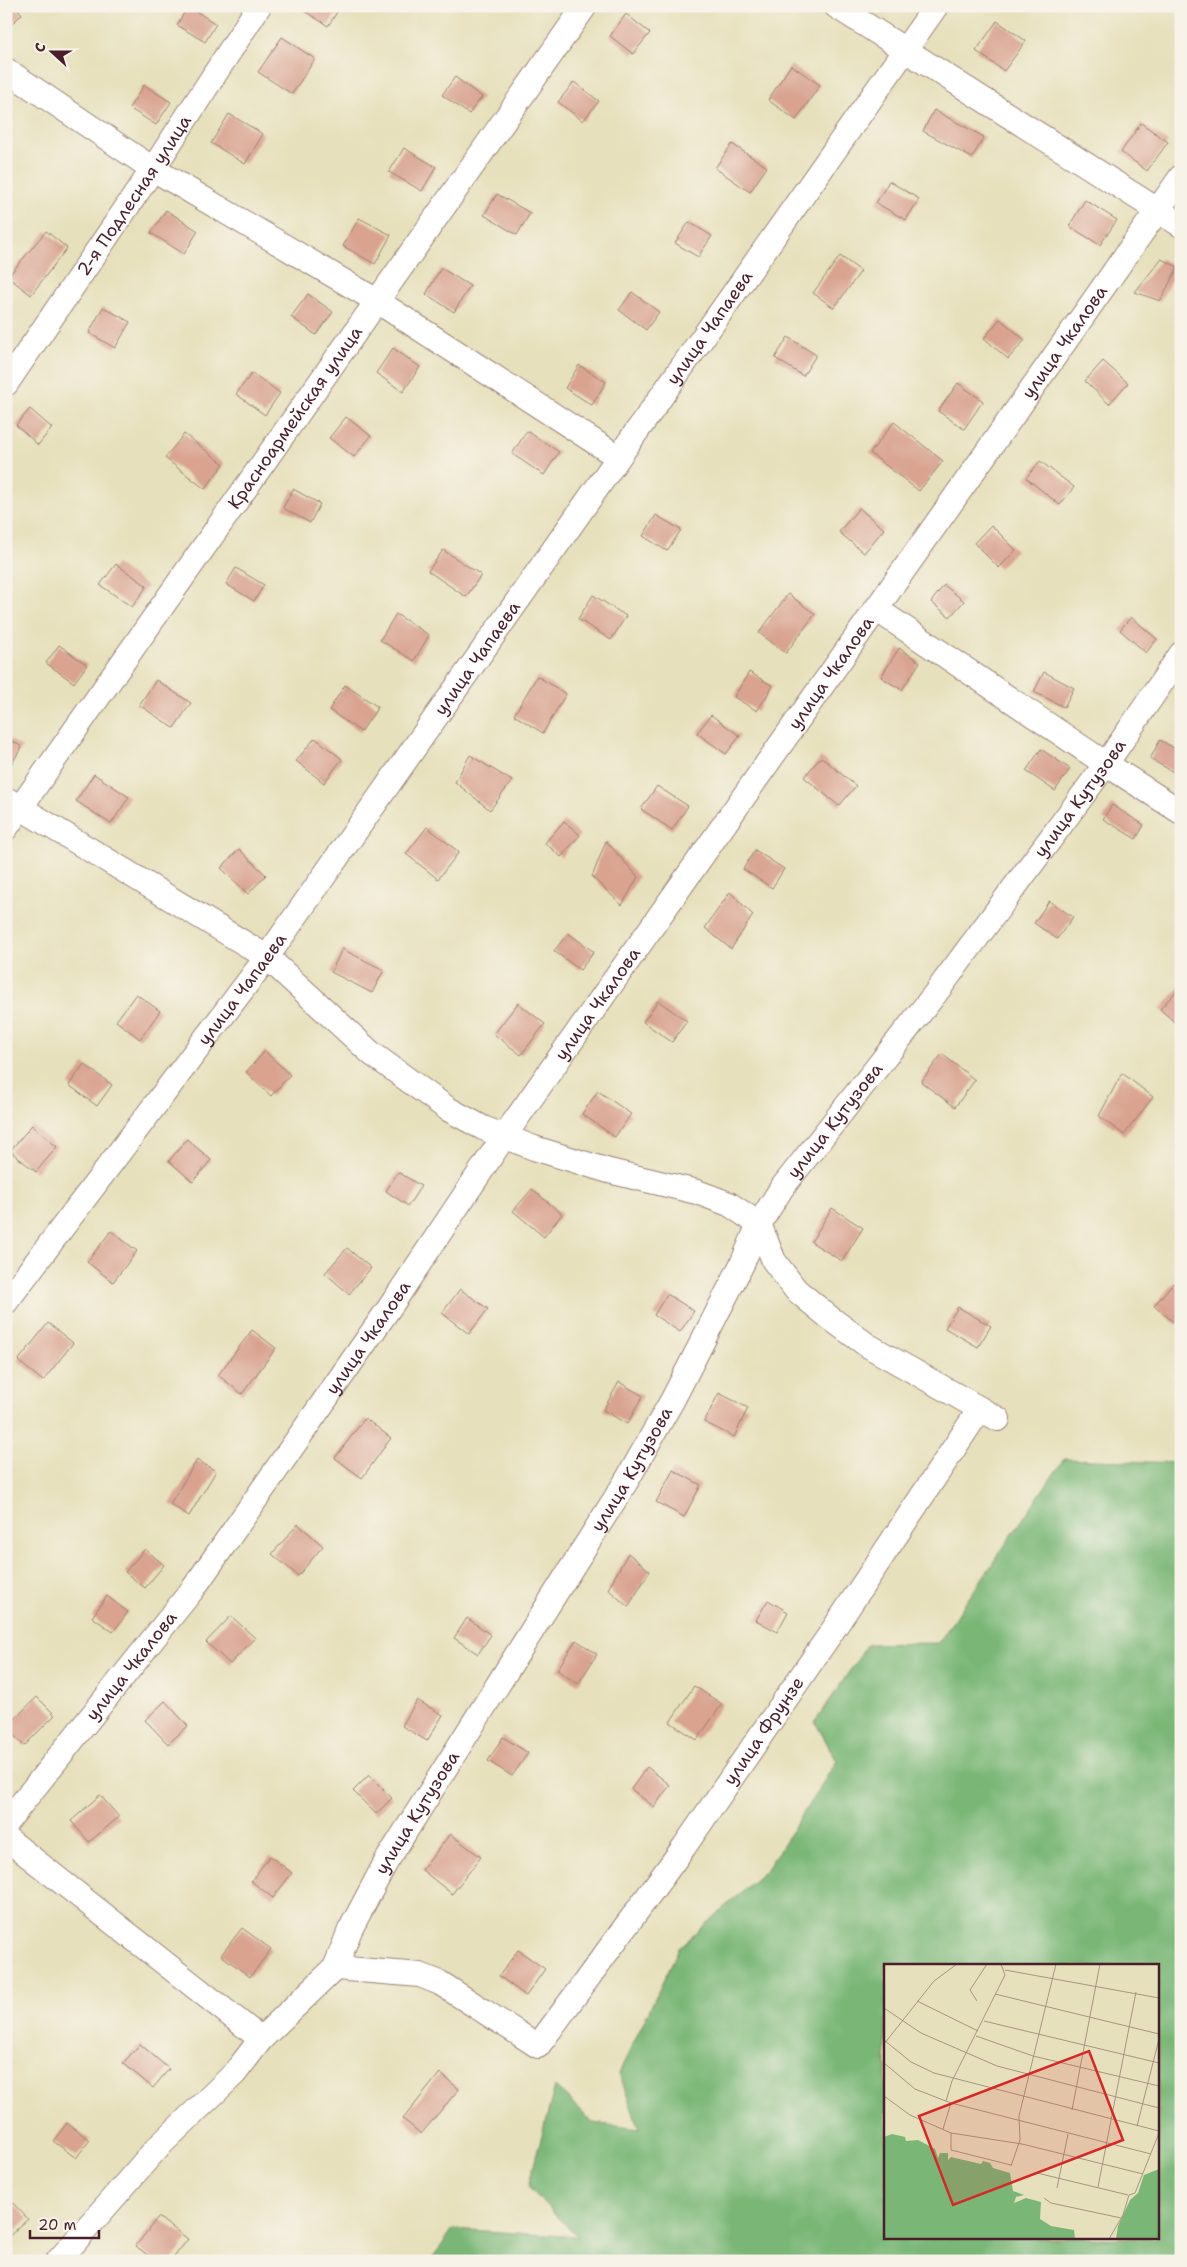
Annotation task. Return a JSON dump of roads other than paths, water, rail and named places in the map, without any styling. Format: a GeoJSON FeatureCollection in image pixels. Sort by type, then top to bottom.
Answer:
{"type":"FeatureCollection","features":[{"type":"Feature","properties":{"kind":"street","name":"2-я Подлесная улица"},"geometry":{"type":"LineString","coordinates":[[6,384],[153,169],[259,6]]}},
{"type":"Feature","properties":{"kind":"street","name":"Красноармейская улица"},"geometry":{"type":"LineString","coordinates":[[6,828],[14,804],[377,301],[585,6]]}},
{"type":"Feature","properties":{"kind":"street"},"geometry":{"type":"LineString","coordinates":[[836,6],[1181,225]]}},
{"type":"Feature","properties":{"kind":"street","name":"улица Чапаева"},"geometry":{"type":"LineString","coordinates":[[6,1302],[267,956],[906,52],[936,6]]}},
{"type":"Feature","properties":{"kind":"street"},"geometry":{"type":"LineString","coordinates":[[6,70],[153,169],[377,301],[618,457]]}},
{"type":"Feature","properties":{"kind":"street","name":"улица Чкалова"},"geometry":{"type":"LineString","coordinates":[[6,1823],[193,1589],[392,1304],[504,1136],[1181,177]]}},
{"type":"Feature","properties":{"kind":"street"},"geometry":{"type":"LineString","coordinates":[[876,609],[1106,764],[1181,812]]}},
{"type":"Feature","properties":{"kind":"street","name":"улица Кутузова"},"geometry":{"type":"LineString","coordinates":[[58,2261],[156,2149],[235,2073],[261,2039],[336,1968],[350,1930],[386,1862],[627,1480],[673,1399],[742,1264],[759,1224],[780,1188],[935,994],[1106,764],[1181,654]]}},
{"type":"Feature","properties":{"kind":"street"},"geometry":{"type":"LineString","coordinates":[[14,804],[267,956],[370,1053],[448,1109],[484,1128],[534,1148],[609,1171],[697,1192],[729,1204],[759,1224]]}},
{"type":"Feature","properties":{"kind":"street","name":"улица Фрунзе"},"geometry":{"type":"LineString","coordinates":[[336,1968],[410,1974],[433,1980],[538,2046],[684,1847],[831,1633],[989,1414],[867,1345],[796,1290],[774,1260],[759,1224]]}},
{"type":"Feature","properties":{"kind":"street"},"geometry":{"type":"LineString","coordinates":[[6,1838],[261,2039]]}}]}
